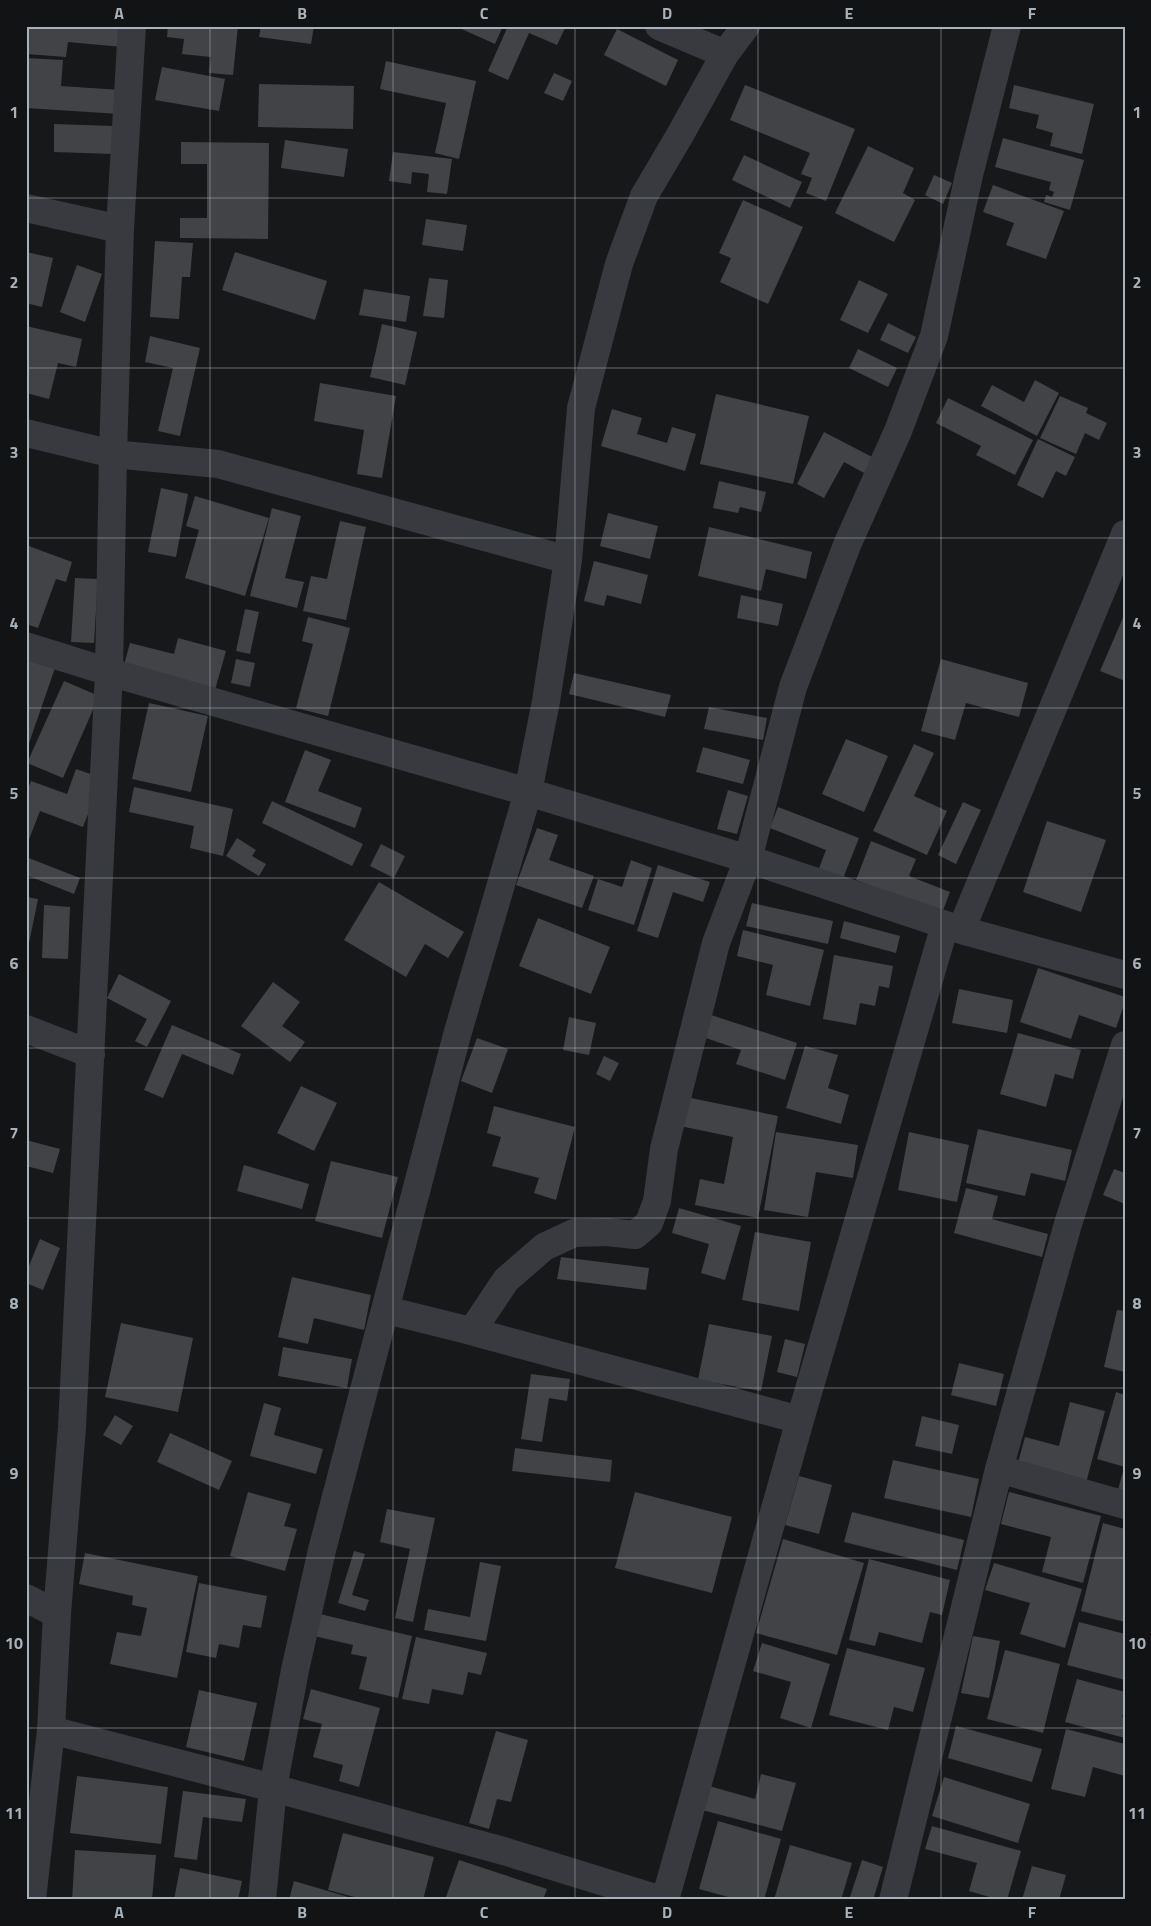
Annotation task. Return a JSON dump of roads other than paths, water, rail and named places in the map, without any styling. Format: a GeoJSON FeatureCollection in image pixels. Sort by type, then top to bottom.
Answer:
{"type":"FeatureCollection","features":[{"type":"Feature","properties":{"kind":"street"},"geometry":{"type":"LineString","coordinates":[[32,1900],[51,1730],[72,1427],[109,672],[120,229],[132,26]]}},
{"type":"Feature","properties":{"kind":"street"},"geometry":{"type":"LineString","coordinates":[[660,26],[725,54]]}},
{"type":"Feature","properties":{"kind":"street"},"geometry":{"type":"LineString","coordinates":[[262,1900],[273,1788],[295,1670],[322,1550],[457,1035],[528,792],[546,701],[568,560],[581,408],[619,264],[644,196],[725,54],[746,26]]}},
{"type":"Feature","properties":{"kind":"street"},"geometry":{"type":"LineString","coordinates":[[472,1332],[506,1280],[544,1247],[574,1233],[607,1232],[635,1235],[649,1223],[657,1201],[664,1149],[716,943],[748,859],[793,687],[847,545],[898,431],[934,336],[969,175],[1007,26]]}},
{"type":"Feature","properties":{"kind":"street"},"geometry":{"type":"LineString","coordinates":[[26,208],[120,229]]}},
{"type":"Feature","properties":{"kind":"street"},"geometry":{"type":"LineString","coordinates":[[26,433],[113,454],[218,464],[568,560]]}},
{"type":"Feature","properties":{"kind":"street"},"geometry":{"type":"LineString","coordinates":[[51,1730],[507,1852],[663,1900],[800,1420],[953,927],[1125,534]]}},
{"type":"Feature","properties":{"kind":"street"},"geometry":{"type":"LineString","coordinates":[[26,646],[109,672],[528,792],[748,859],[953,927],[1125,975]]}},
{"type":"Feature","properties":{"kind":"street"},"geometry":{"type":"LineString","coordinates":[[26,1029],[91,1054]]}},
{"type":"Feature","properties":{"kind":"street"},"geometry":{"type":"LineString","coordinates":[[893,1900],[999,1470],[1068,1224],[1125,1045]]}},
{"type":"Feature","properties":{"kind":"street"},"geometry":{"type":"LineString","coordinates":[[386,1310],[800,1420]]}},
{"type":"Feature","properties":{"kind":"street"},"geometry":{"type":"LineString","coordinates":[[999,1470],[1125,1505]]}},
{"type":"Feature","properties":{"kind":"street"},"geometry":{"type":"LineString","coordinates":[[26,1598],[58,1614]]}}]}
